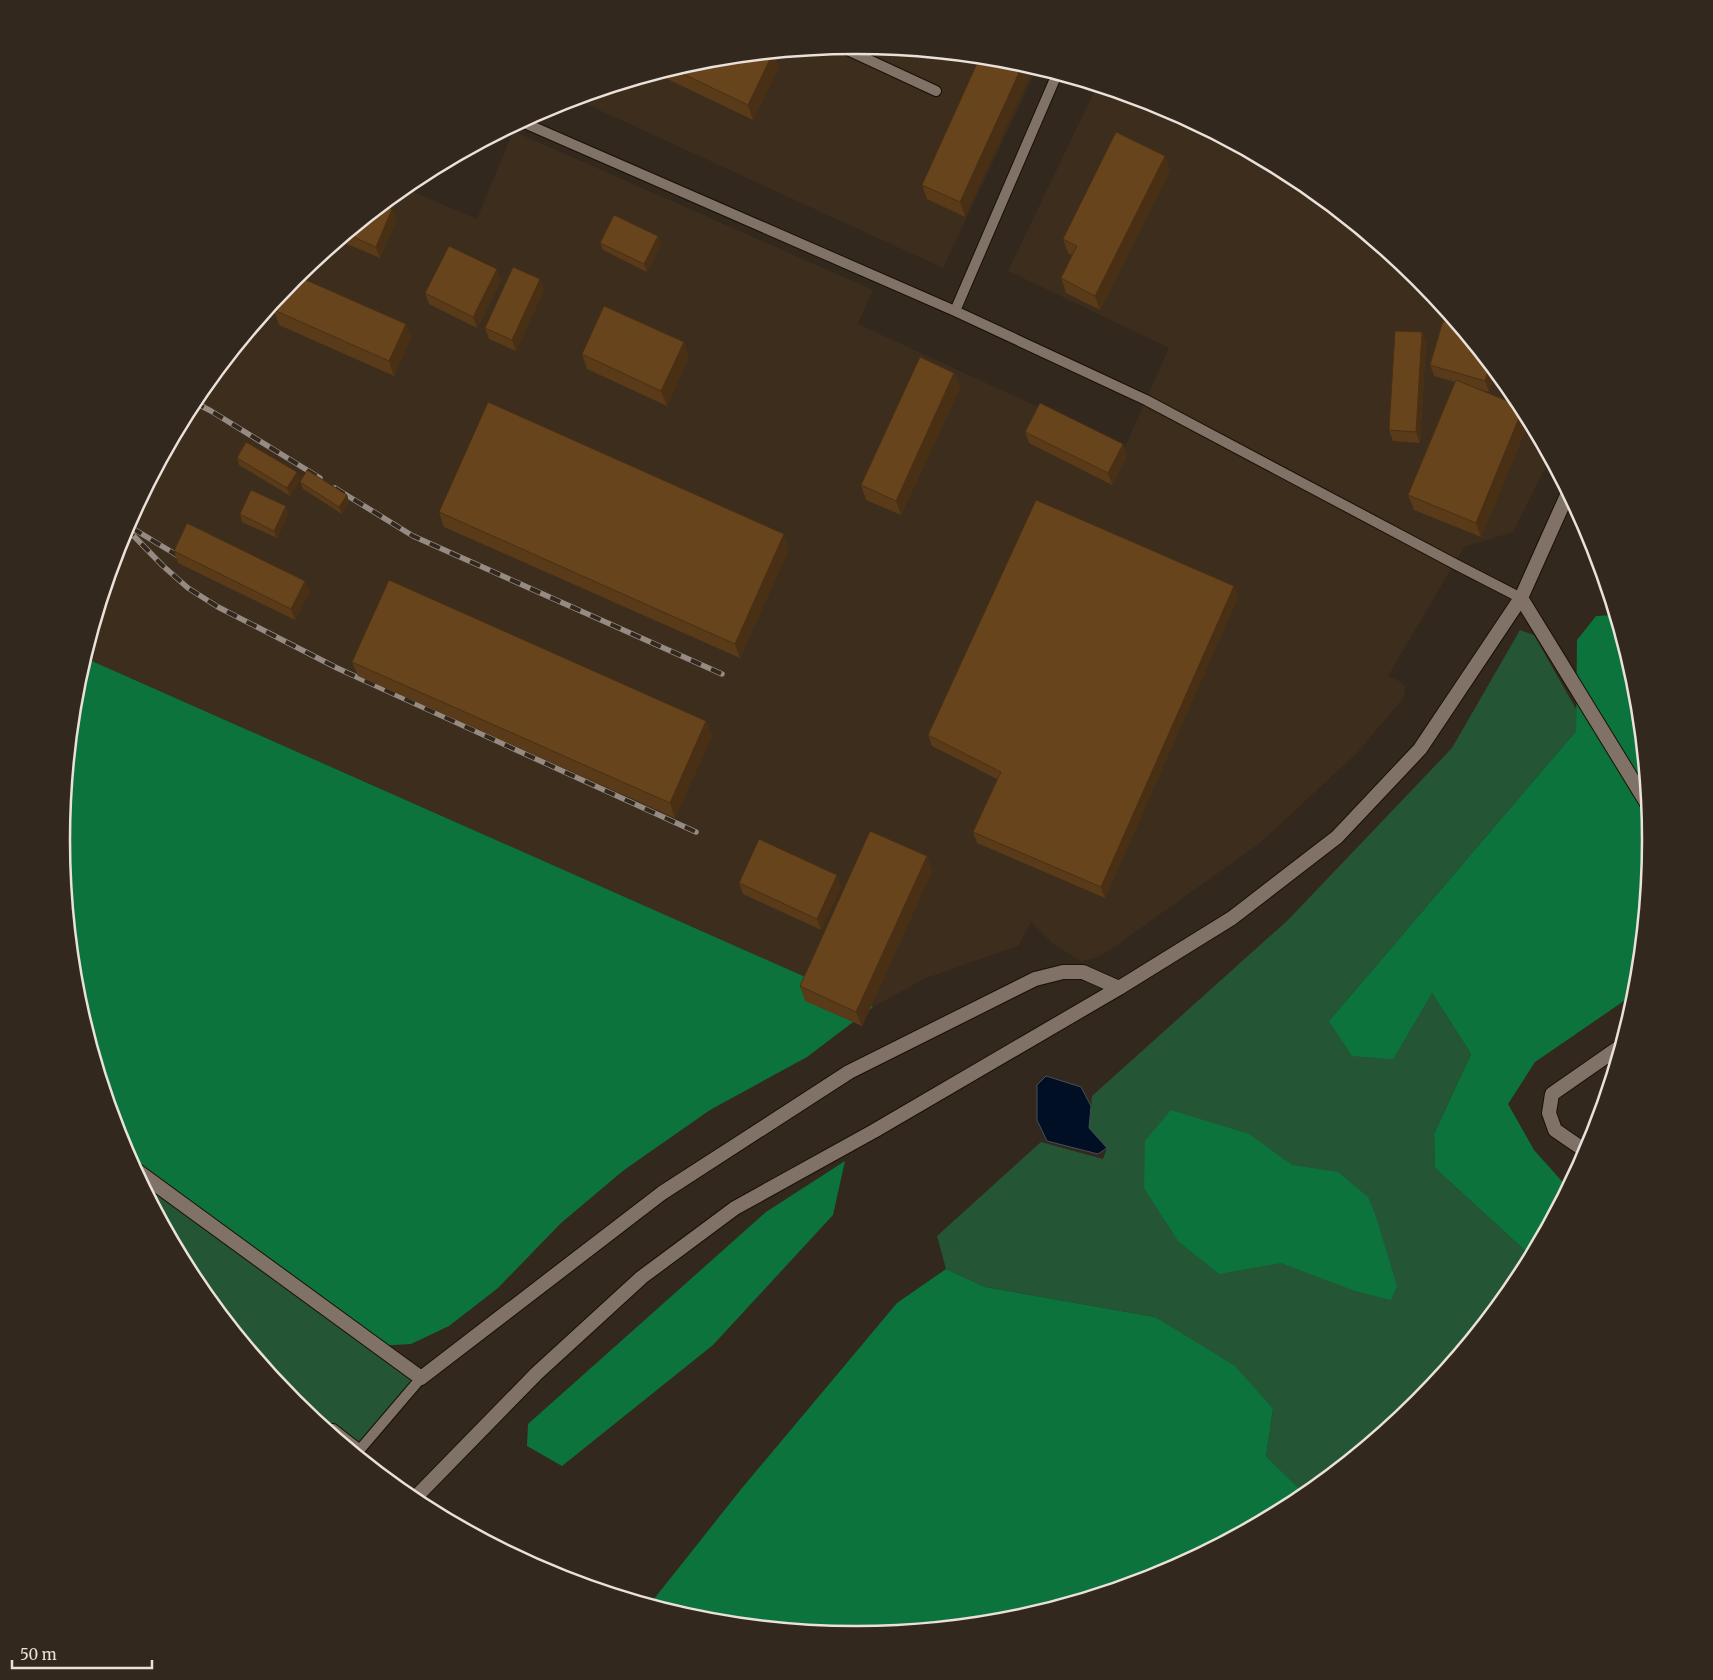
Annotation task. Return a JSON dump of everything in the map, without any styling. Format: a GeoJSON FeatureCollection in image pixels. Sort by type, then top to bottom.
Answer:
{"type":"FeatureCollection","features":[{"type":"Feature","properties":{"kind":"street"},"geometry":{"type":"LineString","coordinates":[[419,1494],[536,1374],[642,1277],[735,1208],[874,1131],[1119,988],[1232,918],[1336,837],[1420,749],[1522,598],[1565,499]]}},
{"type":"Feature","properties":{"kind":"street"},"geometry":{"type":"LineString","coordinates":[[1522,598],[1641,794]]}},
{"type":"Feature","properties":{"kind":"street"},"geometry":{"type":"LineString","coordinates":[[146,1178],[421,1378],[662,1193],[849,1072],[1035,979],[1063,972],[1083,972],[1119,988]]}},
{"type":"Feature","properties":{"kind":"street"},"geometry":{"type":"LineString","coordinates":[[1580,1147],[1555,1130],[1549,1113],[1552,1094],[1614,1051]]}},
{"type":"Feature","properties":{"kind":"lane"},"geometry":{"type":"LineString","coordinates":[[856,54],[936,91]]}},
{"type":"Feature","properties":{"kind":"lane"},"geometry":{"type":"LineString","coordinates":[[955,311],[1055,80]]}},
{"type":"Feature","properties":{"kind":"lane"},"geometry":{"type":"LineString","coordinates":[[530,126],[955,311],[1146,400],[1446,560],[1522,598]]}},
{"type":"Feature","properties":{"kind":"lane"},"geometry":{"type":"LineString","coordinates":[[360,1449],[421,1378]]}},
{"type":"Feature","properties":{"kind":"shaded area"},"geometry":{"type":"Polygon","coordinates":[[[805,55],[908,55],[959,60],[1034,75],[943,268],[584,103],[604,95],[653,81],[703,69],[754,60],[805,55]]]}},
{"type":"Feature","properties":{"kind":"shaded area"},"geometry":{"type":"Polygon","coordinates":[[[1095,91],[1109,95],[1204,135],[1250,159],[1293,186],[1335,216],[1375,249],[1448,322],[1480,361],[1510,403],[1547,465],[1513,532],[1464,547],[1388,676],[1405,686],[1404,697],[1357,753],[1260,843],[1107,952],[1095,958],[1081,961],[1052,943],[1031,922],[1018,946],[926,978],[873,1007],[91,661],[112,587],[130,539],[151,492],[203,403],[233,361],[265,322],[338,249],[378,216],[412,192],[477,219],[512,134],[515,132],[873,290],[858,324],[1125,447],[1169,348],[1008,271],[1095,91]]]}},
{"type":"Feature","properties":{"kind":"green space"},"geometry":{"type":"Polygon","coordinates":[[[1609,615],[1628,687],[1636,737],[1643,840],[1636,943],[1627,999],[1535,1062],[1508,1104],[1534,1150],[1564,1184],[1526,1251],[1435,1168],[1434,1134],[1471,1054],[1432,993],[1393,1059],[1352,1056],[1329,1021],[1576,731],[1577,640],[1596,616],[1609,615]]]}},
{"type":"Feature","properties":{"kind":"green space"},"geometry":{"type":"Polygon","coordinates":[[[1520,630],[1534,635],[1576,709],[1576,731],[1329,1021],[1432,993],[1471,1054],[1434,1134],[1435,1168],[1526,1251],[1480,1319],[1448,1358],[1412,1396],[1375,1431],[1335,1464],[1300,1489],[1266,1456],[1273,1409],[1155,1317],[985,1287],[946,1269],[937,1236],[1041,1142],[1103,1159],[1107,1148],[1089,1128],[1092,1096],[1288,920],[1452,748],[1520,630]]]}},
{"type":"Feature","properties":{"kind":"green space"},"geometry":{"type":"Polygon","coordinates":[[[91,661],[873,1007],[807,1057],[710,1110],[624,1170],[561,1223],[498,1288],[449,1326],[411,1344],[377,1346],[146,1178],[130,1141],[112,1093],[85,993],[77,943],[72,891],[70,840],[72,789],[77,737],[91,661]]]}},
{"type":"Feature","properties":{"kind":"green space"},"geometry":{"type":"Polygon","coordinates":[[[1171,1110],[1249,1134],[1292,1165],[1338,1172],[1368,1197],[1397,1286],[1391,1300],[1355,1291],[1281,1263],[1219,1274],[1178,1241],[1144,1188],[1145,1141],[1171,1110]]]}},
{"type":"Feature","properties":{"kind":"green space"},"geometry":{"type":"Polygon","coordinates":[[[845,1161],[833,1215],[713,1345],[562,1466],[527,1446],[528,1424],[766,1212],[845,1161]]]}},
{"type":"Feature","properties":{"kind":"green space"},"geometry":{"type":"Polygon","coordinates":[[[146,1177],[421,1378],[360,1449],[301,1396],[265,1358],[233,1319],[203,1277],[176,1233],[146,1177]]]}},
{"type":"Feature","properties":{"kind":"green space"},"geometry":{"type":"Polygon","coordinates":[[[946,1269],[985,1287],[1155,1317],[1235,1366],[1273,1409],[1266,1456],[1300,1489],[1250,1521],[1204,1545],[1109,1585],[1010,1611],[959,1620],[908,1625],[805,1625],[754,1620],[703,1611],[654,1599],[742,1488],[897,1303],[946,1269]]]}},
{"type":"Feature","properties":{"kind":"water"},"geometry":{"type":"Polygon","coordinates":[[[1046,1076],[1081,1087],[1091,1106],[1089,1128],[1107,1148],[1098,1154],[1047,1141],[1037,1120],[1037,1085],[1046,1076]]]}},
{"type":"Feature","properties":{"kind":"building"},"geometry":{"type":"Polygon","coordinates":[[[770,58],[748,105],[683,74],[770,58]]]}},
{"type":"Feature","properties":{"kind":"building"},"geometry":{"type":"Polygon","coordinates":[[[977,63],[1020,71],[960,202],[922,185],[977,63]]]}},
{"type":"Feature","properties":{"kind":"building"},"geometry":{"type":"Polygon","coordinates":[[[1116,132],[1165,156],[1095,296],[1061,278],[1077,246],[1063,239],[1116,132]]]}},
{"type":"Feature","properties":{"kind":"building"},"geometry":{"type":"Polygon","coordinates":[[[389,208],[392,209],[376,247],[353,237],[389,208]]]}},
{"type":"Feature","properties":{"kind":"building"},"geometry":{"type":"Polygon","coordinates":[[[614,215],[658,236],[644,264],[600,243],[614,215]]]}},
{"type":"Feature","properties":{"kind":"building"},"geometry":{"type":"Polygon","coordinates":[[[449,246],[497,269],[473,317],[425,293],[449,246]]]}},
{"type":"Feature","properties":{"kind":"building"},"geometry":{"type":"Polygon","coordinates":[[[513,267],[540,279],[512,340],[485,328],[513,267]]]}},
{"type":"Feature","properties":{"kind":"building"},"geometry":{"type":"Polygon","coordinates":[[[306,280],[406,324],[389,361],[276,311],[306,280]]]}},
{"type":"Feature","properties":{"kind":"building"},"geometry":{"type":"Polygon","coordinates":[[[604,306],[684,342],[661,391],[582,354],[604,306]]]}},
{"type":"Feature","properties":{"kind":"building"},"geometry":{"type":"Polygon","coordinates":[[[1443,321],[1448,323],[1488,372],[1485,381],[1430,365],[1443,321]]]}},
{"type":"Feature","properties":{"kind":"building"},"geometry":{"type":"Polygon","coordinates":[[[1395,331],[1422,332],[1416,432],[1389,430],[1395,331]]]}},
{"type":"Feature","properties":{"kind":"building"},"geometry":{"type":"Polygon","coordinates":[[[920,357],[954,373],[896,501],[861,485],[920,357]]]}},
{"type":"Feature","properties":{"kind":"building"},"geometry":{"type":"Polygon","coordinates":[[[1456,380],[1509,402],[1519,418],[1476,523],[1408,495],[1456,380]]]}},
{"type":"Feature","properties":{"kind":"building"},"geometry":{"type":"Polygon","coordinates":[[[488,402],[784,534],[735,644],[439,512],[488,402]]]}},
{"type":"Feature","properties":{"kind":"building"},"geometry":{"type":"Polygon","coordinates":[[[1040,403],[1123,444],[1108,473],[1025,432],[1040,403]]]}},
{"type":"Feature","properties":{"kind":"building"},"geometry":{"type":"Polygon","coordinates":[[[246,442],[297,472],[287,488],[237,458],[246,442]]]}},
{"type":"Feature","properties":{"kind":"building"},"geometry":{"type":"Polygon","coordinates":[[[307,470],[347,495],[339,507],[300,482],[307,470]]]}},
{"type":"Feature","properties":{"kind":"building"},"geometry":{"type":"Polygon","coordinates":[[[251,490],[286,506],[274,531],[240,514],[251,490]]]}},
{"type":"Feature","properties":{"kind":"building"},"geometry":{"type":"Polygon","coordinates":[[[1036,500],[1234,586],[1101,887],[973,832],[1001,772],[928,735],[1036,500]]]}},
{"type":"Feature","properties":{"kind":"building"},"geometry":{"type":"Polygon","coordinates":[[[187,523],[305,581],[291,609],[174,551],[187,523]]]}},
{"type":"Feature","properties":{"kind":"building"},"geometry":{"type":"Polygon","coordinates":[[[389,580],[706,721],[670,803],[352,662],[389,580]]]}},
{"type":"Feature","properties":{"kind":"building"},"geometry":{"type":"Polygon","coordinates":[[[870,831],[927,856],[856,1012],[800,986],[870,831]]]}},
{"type":"Feature","properties":{"kind":"building"},"geometry":{"type":"Polygon","coordinates":[[[759,839],[837,875],[817,919],[739,883],[759,839]]]}},
{"type":"Feature","properties":{"kind":"railway"},"geometry":{"type":"LineString","coordinates":[[201,406],[320,478]]}},
{"type":"Feature","properties":{"kind":"railway"},"geometry":{"type":"LineString","coordinates":[[335,488],[413,536],[722,674]]}},
{"type":"Feature","properties":{"kind":"railway"},"geometry":{"type":"LineString","coordinates":[[134,529],[180,557]]}},
{"type":"Feature","properties":{"kind":"railway"},"geometry":{"type":"LineString","coordinates":[[132,534],[188,588],[218,607],[337,668],[696,832]]}}]}
